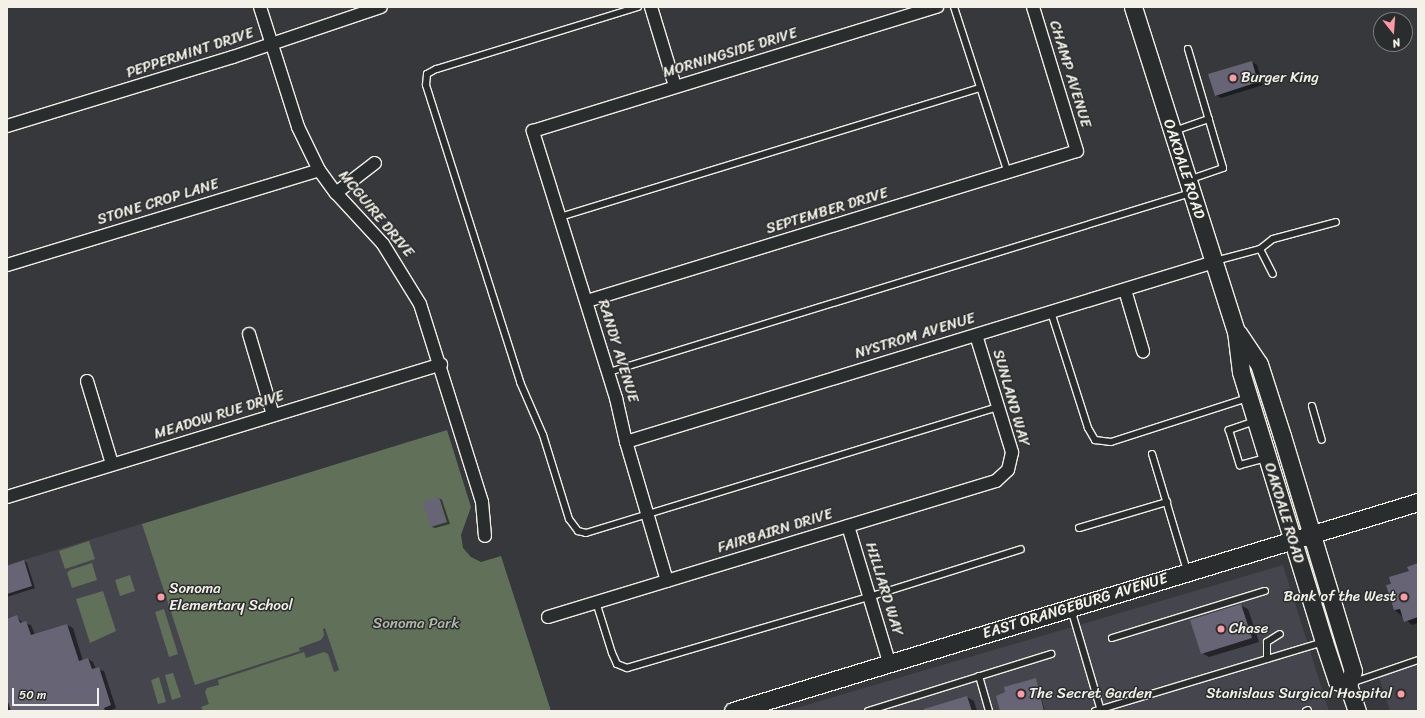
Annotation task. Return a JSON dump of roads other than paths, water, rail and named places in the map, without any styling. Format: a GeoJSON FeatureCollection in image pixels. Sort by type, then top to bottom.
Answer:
{"type":"FeatureCollection","features":[{"type":"Feature","properties":{"kind":"main road","name":"OAKDALE ROAD"},"geometry":{"type":"LineString","coordinates":[[1133,7],[1236,331],[1240,372],[1268,457],[1324,642],[1337,681],[1348,684],[1354,671],[1313,534],[1259,364],[1236,331]]}},
{"type":"Feature","properties":{"kind":"main road","name":"EAST ORANGEBURG AVENUE"},"geometry":{"type":"LineString","coordinates":[[733,711],[889,662],[1418,502]]}},
{"type":"Feature","properties":{"kind":"main road"},"geometry":{"type":"LineString","coordinates":[[1348,684],[1357,711]]}},
{"type":"Feature","properties":{"kind":"street","name":"MCGUIRE DRIVE"},"geometry":{"type":"LineString","coordinates":[[260,7],[298,127],[319,170],[336,193],[383,244],[409,282],[428,324],[482,502],[484,536]]}},
{"type":"Feature","properties":{"kind":"street","name":"PEPPERMINT DRIVE"},"geometry":{"type":"LineString","coordinates":[[7,126],[272,43],[381,7]]}},
{"type":"Feature","properties":{"kind":"street"},"geometry":{"type":"LineString","coordinates":[[651,7],[675,86]]}},
{"type":"Feature","properties":{"kind":"street","name":"MORNINGSIDE DRIVE"},"geometry":{"type":"LineString","coordinates":[[533,131],[675,86],[937,7]]}},
{"type":"Feature","properties":{"kind":"street","name":"CHAMP AVENUE"},"geometry":{"type":"LineString","coordinates":[[1033,7],[1078,151]]}},
{"type":"Feature","properties":{"kind":"street","name":"RANDY AVENUE"},"geometry":{"type":"LineString","coordinates":[[533,131],[609,372],[626,442],[667,581]]}},
{"type":"Feature","properties":{"kind":"street","name":"SEPTEMBER DRIVE"},"geometry":{"type":"LineString","coordinates":[[587,301],[1078,151]]}},
{"type":"Feature","properties":{"kind":"street"},"geometry":{"type":"LineString","coordinates":[[336,193],[375,163]]}},
{"type":"Feature","properties":{"kind":"street","name":"STONE CROP LANE"},"geometry":{"type":"LineString","coordinates":[[7,265],[319,170]]}},
{"type":"Feature","properties":{"kind":"street","name":"NYSTROM AVENUE"},"geometry":{"type":"LineString","coordinates":[[626,442],[1214,262]]}},
{"type":"Feature","properties":{"kind":"street"},"geometry":{"type":"LineString","coordinates":[[1125,290],[1143,351]]}},
{"type":"Feature","properties":{"kind":"street"},"geometry":{"type":"LineString","coordinates":[[249,334],[273,416]]}},
{"type":"Feature","properties":{"kind":"street","name":"SUNLAND WAY"},"geometry":{"type":"LineString","coordinates":[[976,334],[1012,452],[1008,470]]}},
{"type":"Feature","properties":{"kind":"street","name":"MEADOW RUE DRIVE"},"geometry":{"type":"LineString","coordinates":[[7,497],[441,364]]}},
{"type":"Feature","properties":{"kind":"street"},"geometry":{"type":"LineString","coordinates":[[87,381],[112,464]]}},
{"type":"Feature","properties":{"kind":"street","name":"FAIRBAIRN DRIVE"},"geometry":{"type":"LineString","coordinates":[[548,617],[996,481],[1008,470]]}},
{"type":"Feature","properties":{"kind":"street","name":"HILLIARD WAY"},"geometry":{"type":"LineString","coordinates":[[848,526],[889,662]]}},
{"type":"Feature","properties":{"kind":"lane"},"geometry":{"type":"LineString","coordinates":[[638,7],[436,69],[427,74],[426,86],[520,382],[543,435],[569,519],[578,531],[586,533],[648,515],[998,407]]}},
{"type":"Feature","properties":{"kind":"lane"},"geometry":{"type":"LineString","coordinates":[[954,7],[1008,172]]}},
{"type":"Feature","properties":{"kind":"lane"},"geometry":{"type":"LineString","coordinates":[[609,372],[1189,186],[1224,168],[1188,48]]}},
{"type":"Feature","properties":{"kind":"lane"},"geometry":{"type":"LineString","coordinates":[[560,217],[980,88]]}},
{"type":"Feature","properties":{"kind":"lane"},"geometry":{"type":"LineString","coordinates":[[1172,131],[1209,119]]}},
{"type":"Feature","properties":{"kind":"lane"},"geometry":{"type":"LineString","coordinates":[[1214,262],[1260,249],[1273,239],[1336,222]]}},
{"type":"Feature","properties":{"kind":"lane"},"geometry":{"type":"LineString","coordinates":[[1260,249],[1273,274]]}},
{"type":"Feature","properties":{"kind":"lane"},"geometry":{"type":"LineString","coordinates":[[1051,312],[1088,428],[1095,440],[1111,442],[1249,398]]}},
{"type":"Feature","properties":{"kind":"lane"},"geometry":{"type":"LineString","coordinates":[[1312,406],[1322,440]]}},
{"type":"Feature","properties":{"kind":"lane"},"geometry":{"type":"LineString","coordinates":[[1256,420],[1229,430],[1240,465],[1268,457]]}},
{"type":"Feature","properties":{"kind":"lane"},"geometry":{"type":"LineString","coordinates":[[1152,454],[1187,572]]}},
{"type":"Feature","properties":{"kind":"lane"},"geometry":{"type":"LineString","coordinates":[[1079,528],[1167,502]]}},
{"type":"Feature","properties":{"kind":"lane"},"geometry":{"type":"LineString","coordinates":[[596,602],[612,653],[617,664],[627,668],[1021,549]]}},
{"type":"Feature","properties":{"kind":"lane"},"geometry":{"type":"LineString","coordinates":[[1112,638],[1265,591]]}},
{"type":"Feature","properties":{"kind":"lane"},"geometry":{"type":"LineString","coordinates":[[1071,608],[1099,711],[1324,642]]}},
{"type":"Feature","properties":{"kind":"lane"},"geometry":{"type":"LineString","coordinates":[[1267,659],[1267,642],[1280,634]]}},
{"type":"Feature","properties":{"kind":"lane"},"geometry":{"type":"LineString","coordinates":[[868,711],[1051,654]]}},
{"type":"Feature","properties":{"kind":"lane"},"geometry":{"type":"LineString","coordinates":[[1348,684],[1418,660]]}},
{"type":"Feature","properties":{"kind":"lane"},"geometry":{"type":"LineString","coordinates":[[979,676],[989,711]]}},
{"type":"Feature","properties":{"kind":"place","name":"Burger King"},"geometry":{"type":"Point","coordinates":[1233,78]}},
{"type":"Feature","properties":{"kind":"place","name":"Sonoma Elementary School"},"geometry":{"type":"Point","coordinates":[161,597]}},
{"type":"Feature","properties":{"kind":"place","name":"Bank of the West"},"geometry":{"type":"Point","coordinates":[1404,597]}},
{"type":"Feature","properties":{"kind":"place","name":"Chase"},"geometry":{"type":"Point","coordinates":[1221,629]}},
{"type":"Feature","properties":{"kind":"place","name":"The Secret Garden"},"geometry":{"type":"Point","coordinates":[1021,694]}},
{"type":"Feature","properties":{"kind":"place","name":"Stanislaus Surgical Hospital"},"geometry":{"type":"Point","coordinates":[1401,694]}},
{"type":"Feature","properties":{"kind":"park label","name":"Sonoma Park"},"geometry":{"type":"Point","coordinates":[416,624]}}]}
